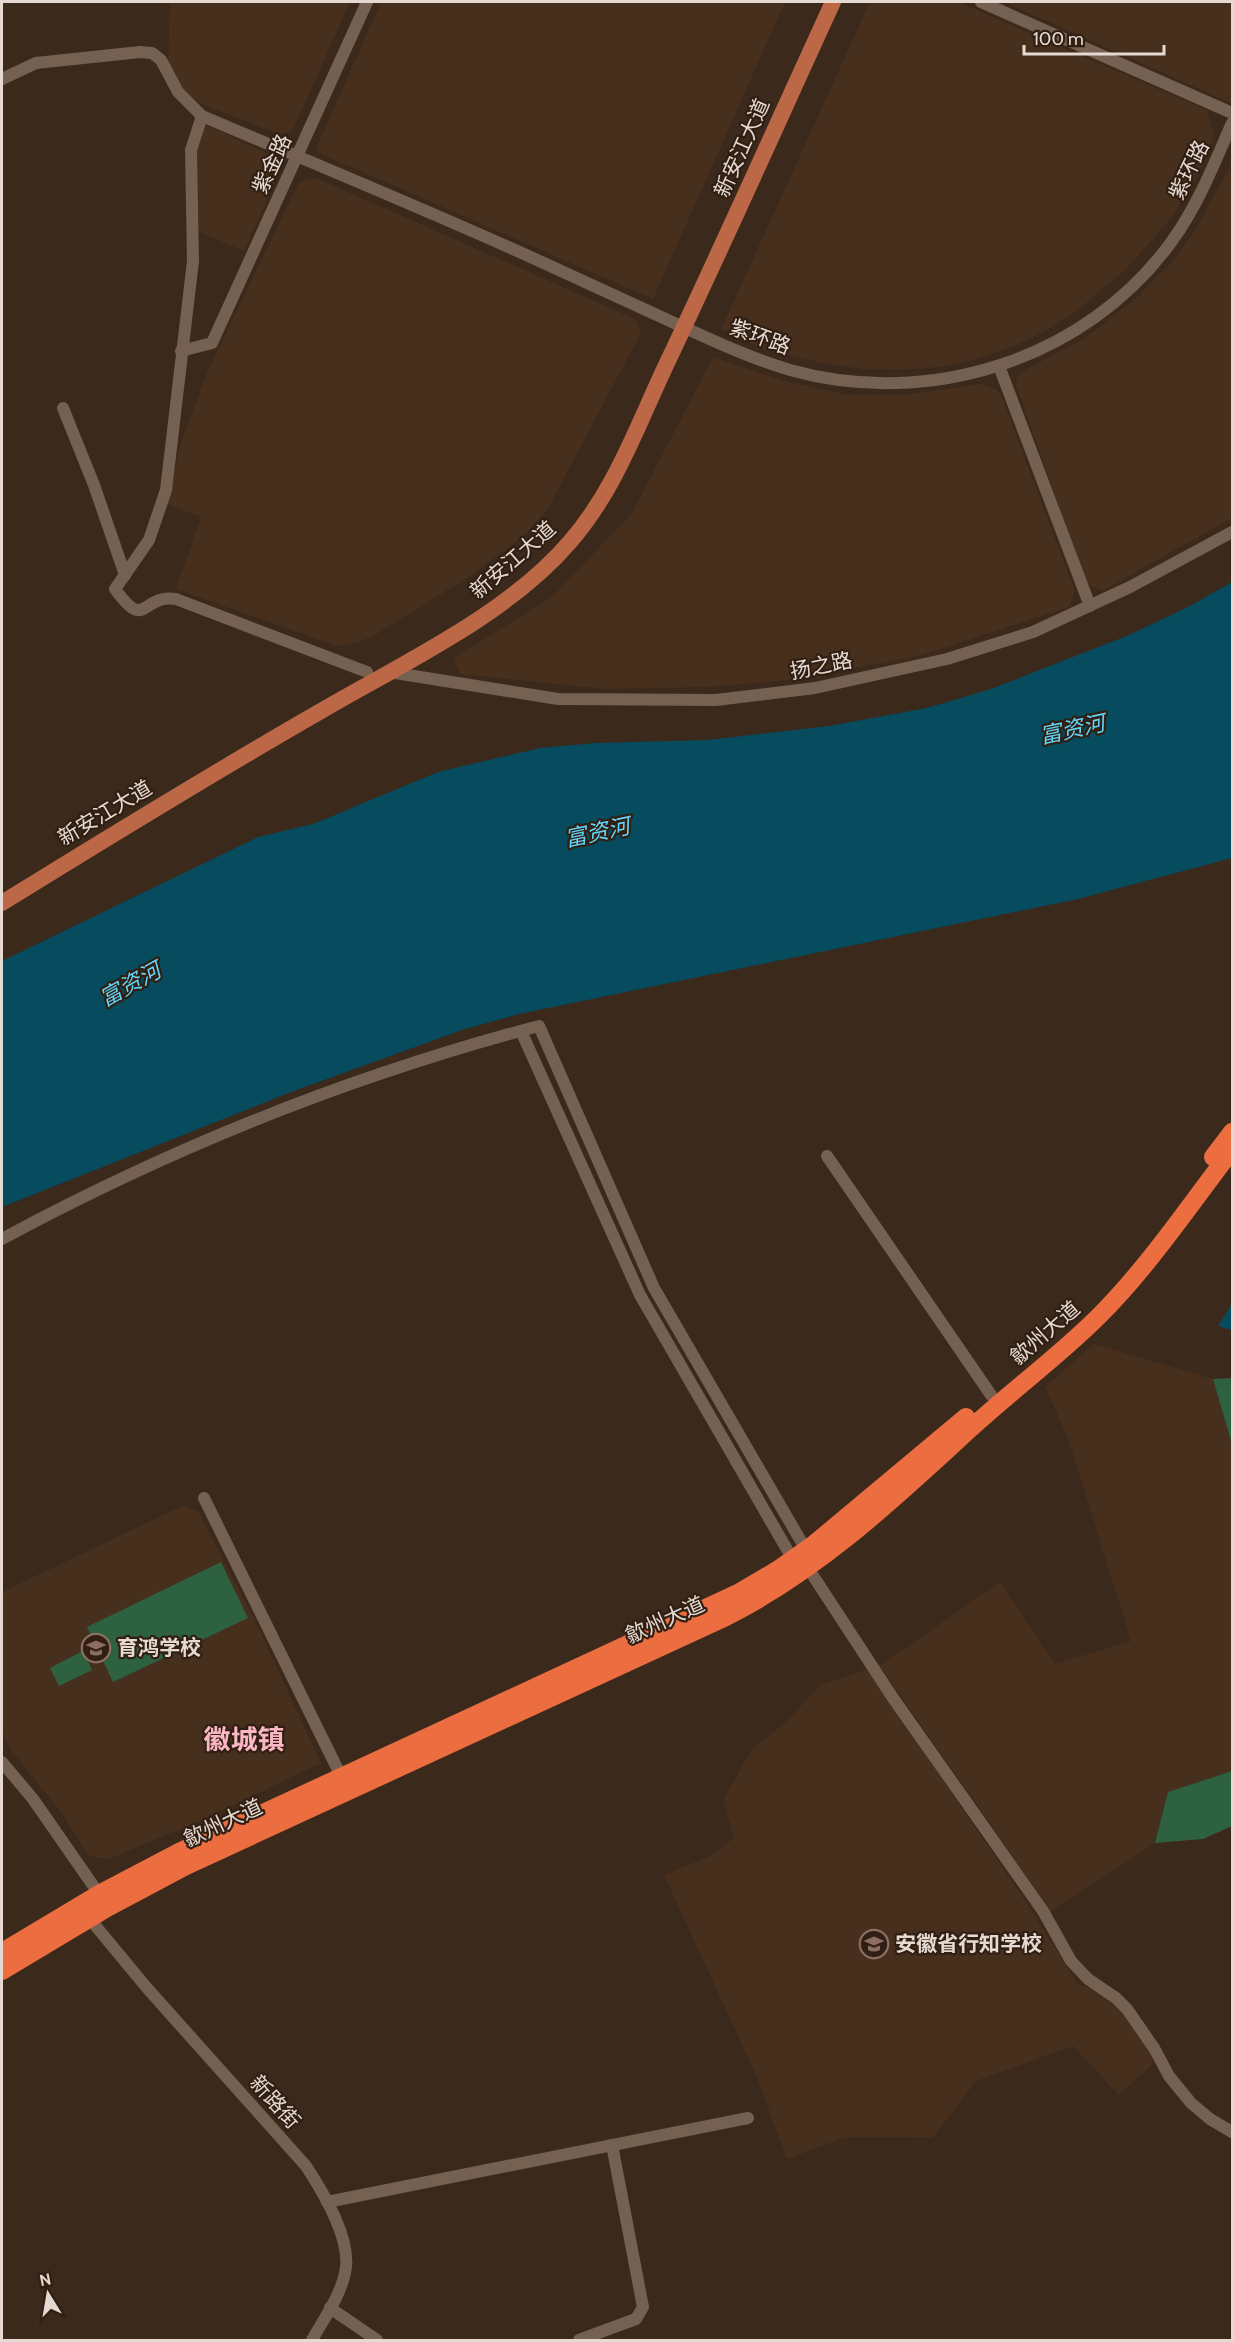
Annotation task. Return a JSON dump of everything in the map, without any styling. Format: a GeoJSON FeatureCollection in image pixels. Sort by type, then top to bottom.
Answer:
{"type":"FeatureCollection","features":[{"type":"Feature","properties":{"kind":"highway","name":"歙州大道"},"geometry":{"type":"LineString","coordinates":[[2,1971],[146,1886],[226,1846],[726,1617],[765,1596],[1071,1327],[1110,1288],[1233,1132]]}},
{"type":"Feature","properties":{"kind":"highway","name":"歙州大道"},"geometry":{"type":"LineString","coordinates":[[2,1952],[99,1894],[189,1847],[804,1563],[932,1467],[968,1431],[1099,1316],[1143,1266],[1233,1150]]}},
{"type":"Feature","properties":{"kind":"main road","name":"新安江大道"},"geometry":{"type":"LineString","coordinates":[[2,903],[245,755],[495,608],[527,584],[570,543],[593,512],[613,478],[821,2]]}},
{"type":"Feature","properties":{"kind":"main road","name":"新安江大道"},"geometry":{"type":"LineString","coordinates":[[2,890],[239,746],[489,600],[521,575],[562,536],[585,506],[609,465],[679,325],[833,2]]}},
{"type":"Feature","properties":{"kind":"street","name":"紫金路"},"geometry":{"type":"LineString","coordinates":[[181,351],[212,343],[367,2]]}},
{"type":"Feature","properties":{"kind":"street"},"geometry":{"type":"LineString","coordinates":[[981,2],[1233,113]]}},
{"type":"Feature","properties":{"kind":"street"},"geometry":{"type":"LineString","coordinates":[[2,80],[36,63],[148,52],[161,60],[178,92],[202,116],[190,150],[193,261],[163,503],[143,551],[115,589],[132,610],[142,610],[161,599],[176,599],[367,672]]}},
{"type":"Feature","properties":{"kind":"street","name":"紫环路"},"geometry":{"type":"LineString","coordinates":[[202,116],[484,236],[768,363],[833,379],[873,383],[948,379],[999,366],[1030,354],[1078,329],[1110,306],[1142,277],[1170,243],[1195,205],[1233,123]]}},
{"type":"Feature","properties":{"kind":"street"},"geometry":{"type":"LineString","coordinates":[[999,366],[1090,606]]}},
{"type":"Feature","properties":{"kind":"street"},"geometry":{"type":"LineString","coordinates":[[63,408],[118,548],[125,575]]}},
{"type":"Feature","properties":{"kind":"street","name":"扬之路"},"geometry":{"type":"LineString","coordinates":[[388,672],[558,699],[682,701],[751,697],[815,688],[947,659],[1033,632],[1162,571],[1233,531]]}},
{"type":"Feature","properties":{"kind":"street"},"geometry":{"type":"LineString","coordinates":[[2,1239],[113,1183],[275,1113],[405,1065],[539,1026],[654,1288],[804,1563]]}},
{"type":"Feature","properties":{"kind":"street"},"geometry":{"type":"LineString","coordinates":[[521,1031],[640,1295],[804,1563],[893,1698],[1043,1911],[1071,1961],[1088,1979],[1116,1998],[1127,2009],[1154,2048],[1168,2076],[1191,2103],[1210,2119],[1233,2132]]}},
{"type":"Feature","properties":{"kind":"street"},"geometry":{"type":"LineString","coordinates":[[827,1155],[991,1395]]}},
{"type":"Feature","properties":{"kind":"street"},"geometry":{"type":"LineString","coordinates":[[204,1498],[341,1776]]}},
{"type":"Feature","properties":{"kind":"street"},"geometry":{"type":"LineString","coordinates":[[2,1762],[44,1815],[99,1894]]}},
{"type":"Feature","properties":{"kind":"street","name":"新路街"},"geometry":{"type":"LineString","coordinates":[[89,1918],[147,1988],[306,2166],[322,2191],[346,2248],[347,2257],[343,2282],[312,2340]]}},
{"type":"Feature","properties":{"kind":"street"},"geometry":{"type":"LineString","coordinates":[[327,2202],[748,2118]]}},
{"type":"Feature","properties":{"kind":"street"},"geometry":{"type":"LineString","coordinates":[[579,2340],[636,2319],[643,2307],[612,2145]]}},
{"type":"Feature","properties":{"kind":"street"},"geometry":{"type":"LineString","coordinates":[[330,2308],[377,2340]]}},
{"type":"Feature","properties":{"kind":"shaded area"},"geometry":{"type":"Polygon","coordinates":[[[170,2],[350,2],[292,132],[279,134],[204,105],[181,89],[168,65],[170,2]]]}},
{"type":"Feature","properties":{"kind":"shaded area"},"geometry":{"type":"Polygon","coordinates":[[[381,2],[785,2],[653,299],[315,151],[381,2]]]}},
{"type":"Feature","properties":{"kind":"shaded area"},"geometry":{"type":"Polygon","coordinates":[[[870,2],[958,2],[1206,110],[1213,131],[1212,141],[1198,175],[1172,217],[1128,267],[1078,310],[1044,332],[1010,348],[974,360],[938,367],[900,370],[862,369],[765,350],[721,329],[870,2]]]}},
{"type":"Feature","properties":{"kind":"shaded area"},"geometry":{"type":"Polygon","coordinates":[[[1004,2],[1232,2],[1231,103],[1004,2]]]}},
{"type":"Feature","properties":{"kind":"shaded area"},"geometry":{"type":"Polygon","coordinates":[[[201,123],[284,161],[244,251],[199,232],[197,148],[201,123]]]}},
{"type":"Feature","properties":{"kind":"shaded area"},"geometry":{"type":"Polygon","coordinates":[[[1232,162],[1232,518],[1102,591],[1086,583],[1016,385],[1019,373],[1084,339],[1140,295],[1174,259],[1195,231],[1232,162]]]}},
{"type":"Feature","properties":{"kind":"shaded area"},"geometry":{"type":"Polygon","coordinates":[[[316,178],[635,319],[641,333],[547,510],[524,536],[470,576],[372,637],[347,645],[334,645],[176,589],[201,517],[167,504],[181,443],[206,375],[299,182],[316,178]]]}},
{"type":"Feature","properties":{"kind":"shaded area"},"geometry":{"type":"Polygon","coordinates":[[[713,357],[784,381],[848,395],[903,395],[982,384],[995,389],[1001,395],[1075,592],[1069,607],[918,656],[789,680],[707,687],[606,689],[460,674],[454,658],[552,597],[632,513],[713,357]]]}},
{"type":"Feature","properties":{"kind":"shaded area","name":"安徽省行知学校"},"geometry":{"type":"Polygon","coordinates":[[[1094,1344],[1213,1379],[1232,1444],[1232,1771],[1168,1792],[1155,1843],[1051,1911],[880,1666],[1000,1582],[1055,1664],[1131,1641],[1068,1438],[1045,1387],[1094,1344]]]}},
{"type":"Feature","properties":{"kind":"shaded area"},"geometry":{"type":"Polygon","coordinates":[[[182,1506],[198,1511],[254,1619],[321,1763],[195,1823],[111,1858],[98,1858],[87,1854],[64,1816],[11,1750],[2,1732],[2,1592],[182,1506]]]}},
{"type":"Feature","properties":{"kind":"shaded area","name":"安徽省行知学校"},"geometry":{"type":"Polygon","coordinates":[[[867,1669],[1028,1905],[1077,1983],[1108,1997],[1138,2030],[1154,2063],[1119,2095],[1073,2046],[976,2081],[933,2138],[846,2137],[787,2159],[756,2075],[664,1875],[710,1856],[734,1838],[723,1800],[752,1749],[786,1722],[820,1685],[867,1669]]]}},
{"type":"Feature","properties":{"kind":"green space"},"geometry":{"type":"Polygon","coordinates":[[[1232,1378],[1232,1444],[1213,1379],[1232,1378]]]}},
{"type":"Feature","properties":{"kind":"green space"},"geometry":{"type":"Polygon","coordinates":[[[221,1562],[248,1618],[113,1682],[87,1627],[221,1562]]]}},
{"type":"Feature","properties":{"kind":"green space"},"geometry":{"type":"Polygon","coordinates":[[[83,1651],[92,1670],[59,1686],[50,1668],[83,1651]]]}},
{"type":"Feature","properties":{"kind":"green space"},"geometry":{"type":"Polygon","coordinates":[[[1232,1771],[1232,1826],[1203,1839],[1155,1843],[1168,1792],[1232,1771]]]}},
{"type":"Feature","properties":{"kind":"water","name":"富资河"},"geometry":{"type":"Polygon","coordinates":[[[1232,582],[1232,858],[1078,899],[519,1014],[462,1030],[291,1092],[2,1207],[2,961],[258,837],[313,824],[438,772],[540,748],[595,743],[708,740],[829,726],[927,708],[991,689],[1129,635],[1188,607],[1232,582]]]}},
{"type":"Feature","properties":{"kind":"water"},"geometry":{"type":"Polygon","coordinates":[[[1232,1304],[1232,1330],[1218,1326],[1232,1304]]]}},
{"type":"Feature","properties":{"kind":"place","name":"育鸿学校"},"geometry":{"type":"Point","coordinates":[96,1648]}},
{"type":"Feature","properties":{"kind":"place","name":"安徽省行知学校"},"geometry":{"type":"Point","coordinates":[874,1944]}},
{"type":"Feature","properties":{"kind":"district","name":"徽城镇"},"geometry":{"type":"Point","coordinates":[244,1740]}}]}
